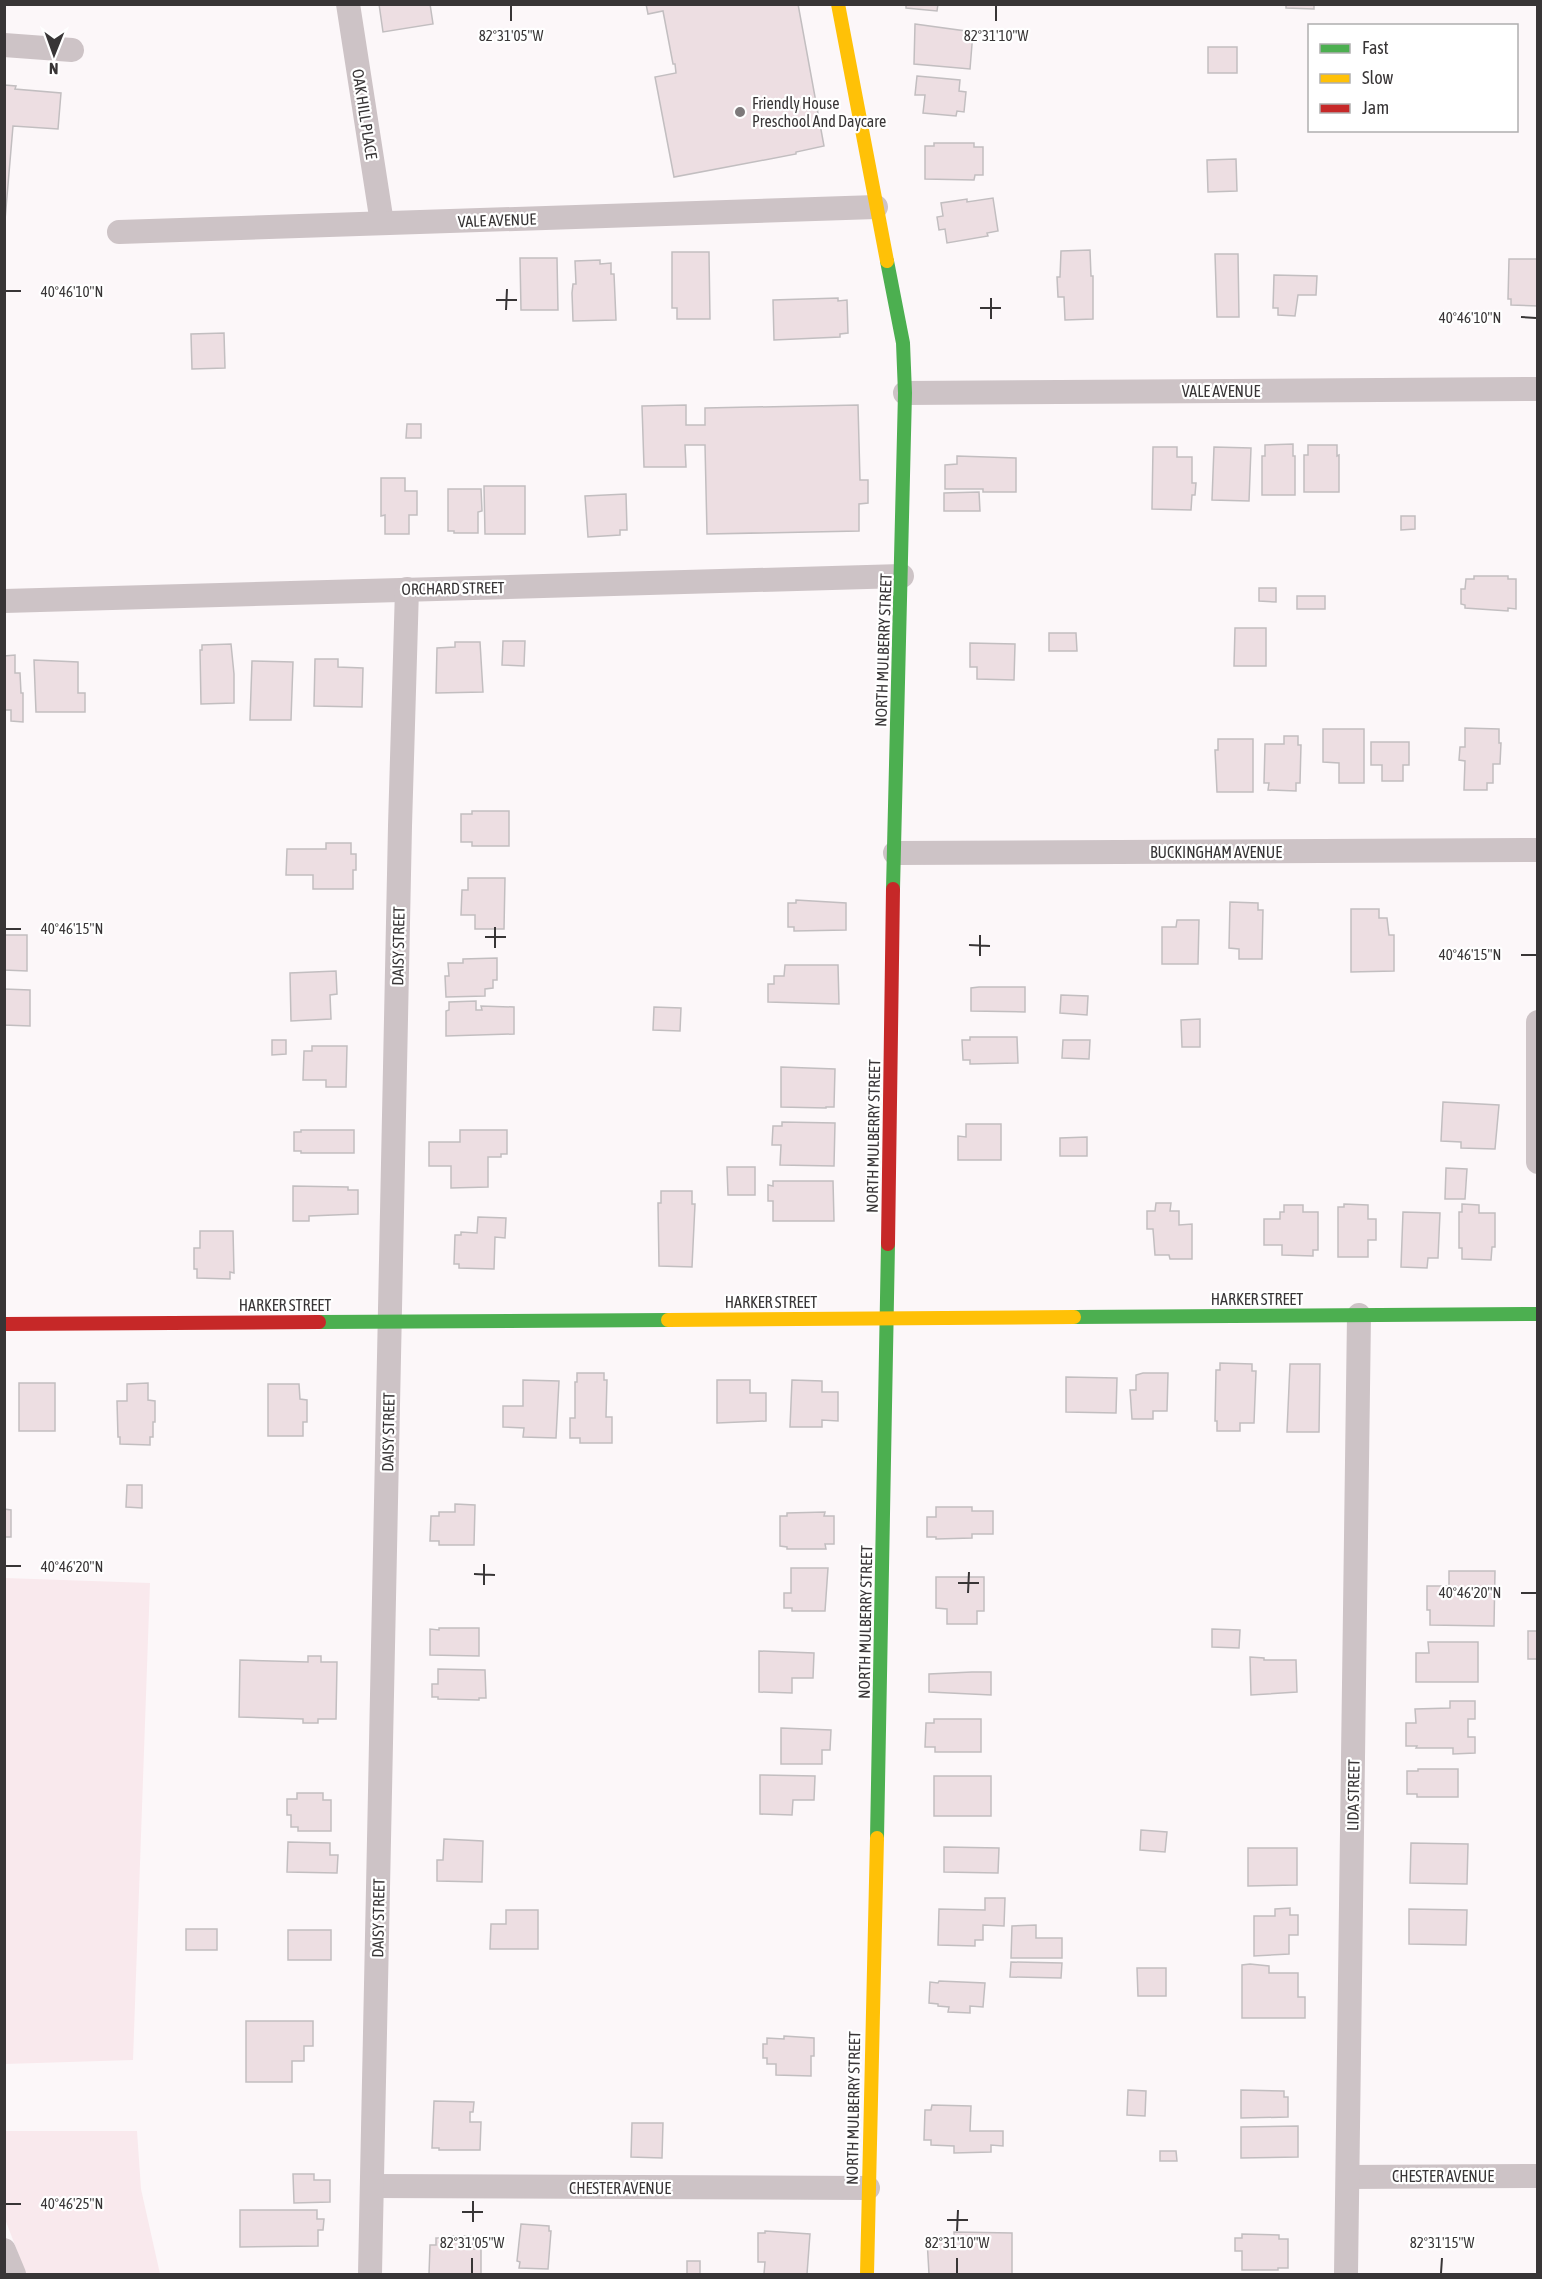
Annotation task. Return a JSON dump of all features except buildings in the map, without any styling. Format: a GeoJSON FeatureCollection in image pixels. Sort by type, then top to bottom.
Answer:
{"type":"FeatureCollection","features":[{"type":"Feature","properties":{"kind":"street","name":"OAK HILL PLACE"},"geometry":{"type":"LineString","coordinates":[[348,4],[381,224]]}},
{"type":"Feature","properties":{"kind":"street","name":"NORTH MULBERRY STREET"},"geometry":{"type":"LineString","coordinates":[[838,4],[903,343],[906,393],[867,2274]]}},
{"type":"Feature","properties":{"kind":"street"},"geometry":{"type":"LineString","coordinates":[[4,45],[72,50]]}},
{"type":"Feature","properties":{"kind":"street","name":"VALE AVENUE"},"geometry":{"type":"LineString","coordinates":[[119,232],[876,207]]}},
{"type":"Feature","properties":{"kind":"street","name":"VALE AVENUE"},"geometry":{"type":"LineString","coordinates":[[906,393],[1538,388]]}},
{"type":"Feature","properties":{"kind":"street","name":"ORCHARD STREET"},"geometry":{"type":"LineString","coordinates":[[4,601],[902,576]]}},
{"type":"Feature","properties":{"kind":"street","name":"DAISY STREET"},"geometry":{"type":"LineString","coordinates":[[370,2274],[407,589]]}},
{"type":"Feature","properties":{"kind":"street","name":"BUCKINGHAM AVENUE"},"geometry":{"type":"LineString","coordinates":[[895,854],[1538,850]]}},
{"type":"Feature","properties":{"kind":"street"},"geometry":{"type":"LineString","coordinates":[[1538,1022],[1538,1162]]}},
{"type":"Feature","properties":{"kind":"street","name":"HARKER STREET"},"geometry":{"type":"LineString","coordinates":[[4,1324],[1538,1314]]}},
{"type":"Feature","properties":{"kind":"street","name":"LIDA STREET"},"geometry":{"type":"LineString","coordinates":[[1346,2274],[1359,1315]]}},
{"type":"Feature","properties":{"kind":"street","name":"CHESTER AVENUE"},"geometry":{"type":"LineString","coordinates":[[1348,2177],[1538,2176]]}},
{"type":"Feature","properties":{"kind":"street","name":"CHESTER AVENUE"},"geometry":{"type":"LineString","coordinates":[[372,2186],[868,2188]]}},
{"type":"Feature","properties":{"kind":"street"},"geometry":{"type":"LineString","coordinates":[[4,2250],[14,2274]]}},
{"type":"Feature","properties":{"kind":"shaded area"},"geometry":{"type":"Polygon","coordinates":[[[5,1578],[150,1583],[133,2060],[5,2064],[5,1578]]]}},
{"type":"Feature","properties":{"kind":"shaded area"},"geometry":{"type":"Polygon","coordinates":[[[5,2131],[137,2131],[141,2189],[160,2274],[26,2274],[5,2219],[5,2131]]]}},
{"type":"Feature","properties":{"kind":"traffic: fast"},"geometry":{"type":"LineString","coordinates":[[887,261],[903,343],[905,393],[893,889]]}},
{"type":"Feature","properties":{"kind":"traffic: fast"},"geometry":{"type":"LineString","coordinates":[[877,1838],[888,1244]]}},
{"type":"Feature","properties":{"kind":"traffic: fast"},"geometry":{"type":"LineString","coordinates":[[1074,1317],[1538,1314]]}},
{"type":"Feature","properties":{"kind":"traffic: fast"},"geometry":{"type":"LineString","coordinates":[[319,1322],[668,1320]]}},
{"type":"Feature","properties":{"kind":"traffic: slow"},"geometry":{"type":"LineString","coordinates":[[838,4],[887,261]]}},
{"type":"Feature","properties":{"kind":"traffic: slow"},"geometry":{"type":"LineString","coordinates":[[668,1320],[1074,1317]]}},
{"type":"Feature","properties":{"kind":"traffic: slow"},"geometry":{"type":"LineString","coordinates":[[867,2274],[877,1838]]}},
{"type":"Feature","properties":{"kind":"traffic: jam"},"geometry":{"type":"LineString","coordinates":[[888,1244],[893,889]]}},
{"type":"Feature","properties":{"kind":"traffic: jam"},"geometry":{"type":"LineString","coordinates":[[4,1324],[319,1322]]}},
{"type":"Feature","properties":{"kind":"place","name":"Friendly House Preschool And Daycare"},"geometry":{"type":"Point","coordinates":[740,112]}}]}
